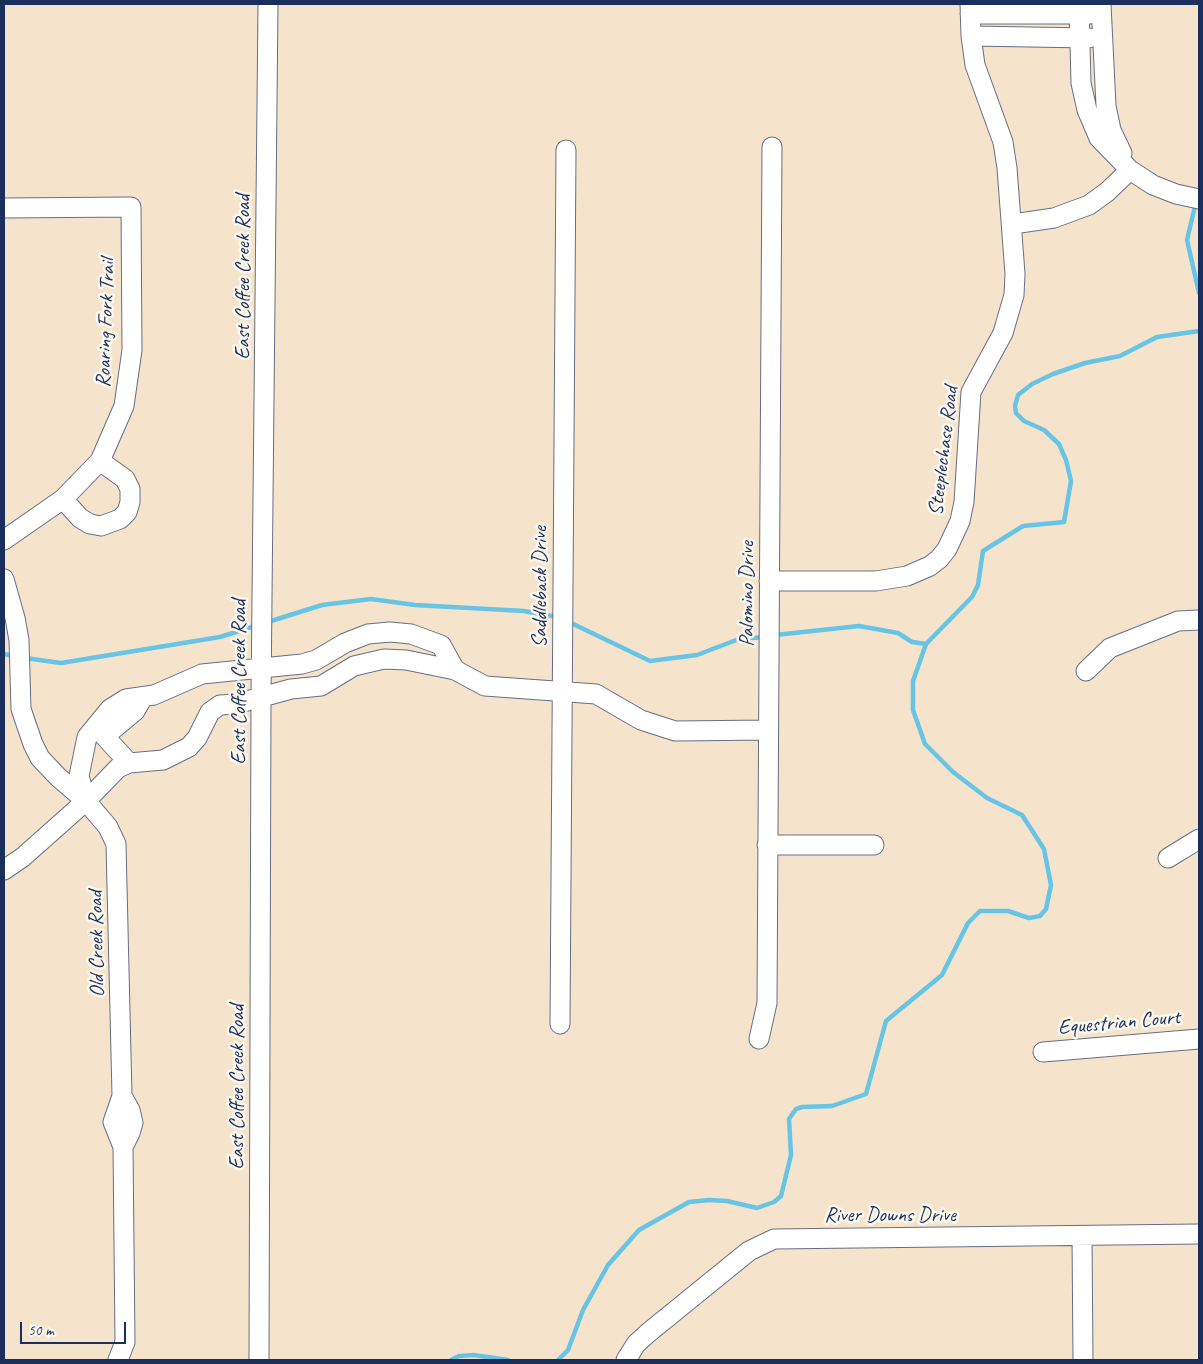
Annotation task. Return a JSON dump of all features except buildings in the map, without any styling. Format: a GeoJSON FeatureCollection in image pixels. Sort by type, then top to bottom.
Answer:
{"type":"FeatureCollection","features":[{"type":"Feature","properties":{"kind":"street","name":"East Coffee Creek Road"},"geometry":{"type":"LineString","coordinates":[[259,1360],[261,698],[268,4]]}},
{"type":"Feature","properties":{"kind":"street"},"geometry":{"type":"LineString","coordinates":[[970,9],[1101,9],[1106,106],[1111,130],[1130,170]]}},
{"type":"Feature","properties":{"kind":"street","name":"Steeplechase Road"},"geometry":{"type":"LineString","coordinates":[[769,581],[891,580],[930,566],[947,549],[960,521],[964,502],[971,392],[976,379],[997,348],[1014,295],[1015,274],[1013,224],[1003,142],[975,65],[970,9]]}},
{"type":"Feature","properties":{"kind":"street"},"geometry":{"type":"LineString","coordinates":[[1079,9],[1078,38],[1081,83],[1087,110],[1099,138],[1130,170],[1154,185],[1176,194],[1199,199]]}},
{"type":"Feature","properties":{"kind":"street"},"geometry":{"type":"LineString","coordinates":[[971,36],[1102,38]]}},
{"type":"Feature","properties":{"kind":"street","name":"Palomino Drive"},"geometry":{"type":"LineString","coordinates":[[759,1039],[767,1003],[772,147]]}},
{"type":"Feature","properties":{"kind":"street","name":"Saddleback Drive"},"geometry":{"type":"LineString","coordinates":[[560,1024],[566,150]]}},
{"type":"Feature","properties":{"kind":"street"},"geometry":{"type":"LineString","coordinates":[[1013,224],[1054,218],[1089,205],[1107,192],[1130,170]]}},
{"type":"Feature","properties":{"kind":"street","name":"Roaring Fork Trail"},"geometry":{"type":"LineString","coordinates":[[4,208],[131,207],[131,370],[124,406],[100,461],[64,499],[4,540]]}},
{"type":"Feature","properties":{"kind":"street"},"geometry":{"type":"LineString","coordinates":[[64,499],[80,518],[90,524],[101,526],[120,519],[127,512],[130,502],[130,489],[125,479],[100,461]]}},
{"type":"Feature","properties":{"kind":"street","name":"Old Creek Road"},"geometry":{"type":"LineString","coordinates":[[4,579],[19,640],[19,690],[26,729],[40,758],[58,777],[86,801],[108,827],[116,844],[122,1096],[130,1110],[133,1122],[123,1147],[125,1342],[118,1360]]}},
{"type":"Feature","properties":{"kind":"street"},"geometry":{"type":"LineString","coordinates":[[1086,670],[1110,648],[1178,621],[1199,620]]}},
{"type":"Feature","properties":{"kind":"street"},"geometry":{"type":"LineString","coordinates":[[86,801],[79,776],[87,738],[100,731],[110,710],[126,698],[143,697],[172,689],[202,674],[262,669],[316,660],[345,643],[368,634],[390,632],[411,634],[441,645],[455,670]]}},
{"type":"Feature","properties":{"kind":"street"},"geometry":{"type":"LineString","coordinates":[[4,870],[24,857],[86,801],[118,768],[129,763],[163,760],[189,747],[210,712],[220,705],[261,698],[291,689],[321,686],[354,666],[384,659],[406,660],[455,670],[485,686],[596,694],[641,720],[675,731],[768,730]]}},
{"type":"Feature","properties":{"kind":"street"},"geometry":{"type":"LineString","coordinates":[[100,731],[129,763]]}},
{"type":"Feature","properties":{"kind":"street"},"geometry":{"type":"LineString","coordinates":[[1168,858],[1199,839]]}},
{"type":"Feature","properties":{"kind":"street"},"geometry":{"type":"LineString","coordinates":[[767,845],[874,846]]}},
{"type":"Feature","properties":{"kind":"street","name":"Equestrian Court"},"geometry":{"type":"LineString","coordinates":[[1044,1052],[1199,1038]]}},
{"type":"Feature","properties":{"kind":"street","name":"River Downs Drive"},"geometry":{"type":"LineString","coordinates":[[626,1360],[636,1344],[648,1333],[749,1251],[774,1239],[1199,1234]]}},
{"type":"Feature","properties":{"kind":"street"},"geometry":{"type":"LineString","coordinates":[[1082,1236],[1084,1360]]}},
{"type":"Feature","properties":{"kind":"waterway"},"geometry":{"type":"LineString","coordinates":[[1196,202],[1187,240],[1199,293]]}},
{"type":"Feature","properties":{"kind":"waterway"},"geometry":{"type":"LineString","coordinates":[[558,1360],[568,1350],[583,1310],[608,1265],[639,1230],[689,1202],[727,1201],[757,1208],[774,1202],[781,1196],[791,1155],[789,1119],[796,1109],[802,1107],[832,1106],[866,1094],[886,1021],[942,975],[968,923],[980,911],[1008,911],[1029,918],[1040,916],[1046,909],[1051,885],[1044,849],[1022,815],[987,798],[953,772],[925,744],[913,710],[913,681],[926,644],[972,597],[978,585],[983,551],[1023,526],[1064,522],[1071,481],[1066,460],[1059,444],[1044,430],[1024,421],[1016,413],[1015,406],[1018,395],[1032,384],[1053,374],[1085,363],[1120,356],[1157,337],[1199,331]]}},
{"type":"Feature","properties":{"kind":"waterway"},"geometry":{"type":"LineString","coordinates":[[268,622],[322,605],[371,599],[415,605],[524,611],[558,617]]}},
{"type":"Feature","properties":{"kind":"waterway"},"geometry":{"type":"LineString","coordinates":[[567,621],[650,661],[697,655],[739,639],[765,637]]}},
{"type":"Feature","properties":{"kind":"waterway"},"geometry":{"type":"LineString","coordinates":[[25,658],[61,663],[220,637],[258,625]]}},
{"type":"Feature","properties":{"kind":"waterway"},"geometry":{"type":"LineString","coordinates":[[775,635],[859,626],[898,633],[912,642],[926,644]]}},
{"type":"Feature","properties":{"kind":"waterway"},"geometry":{"type":"LineString","coordinates":[[4,654],[15,656]]}},
{"type":"Feature","properties":{"kind":"waterway"},"geometry":{"type":"LineString","coordinates":[[451,1360],[459,1356],[474,1355],[508,1360]]}}]}
